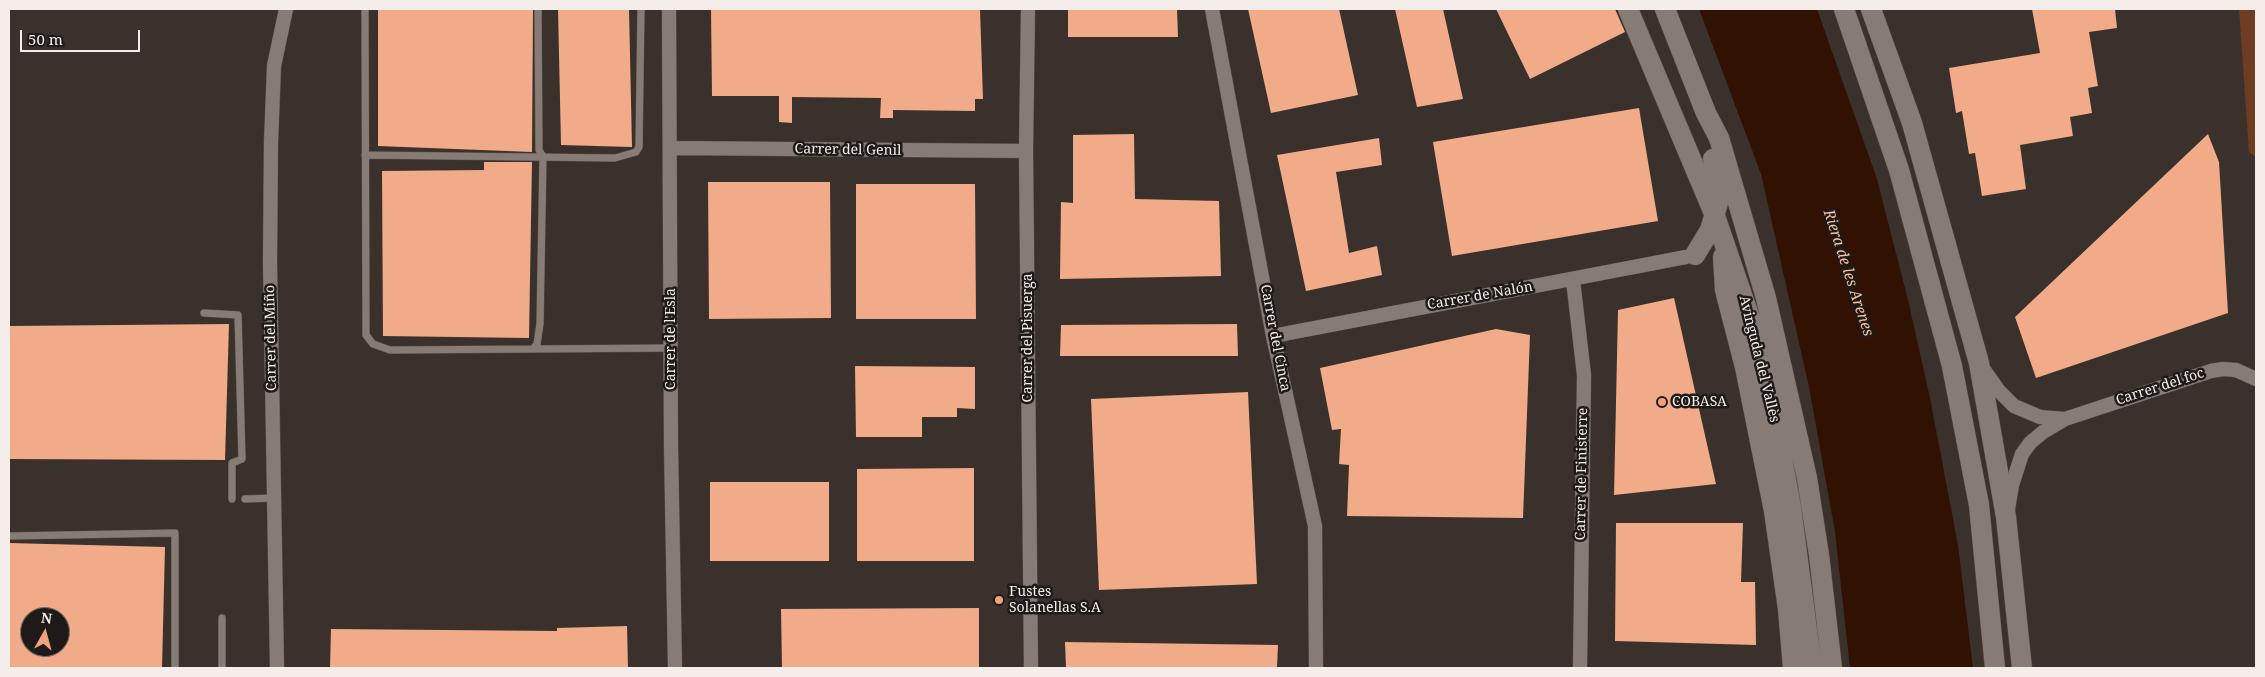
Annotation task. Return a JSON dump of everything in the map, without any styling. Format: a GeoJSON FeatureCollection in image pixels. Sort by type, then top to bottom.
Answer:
{"type":"FeatureCollection","features":[{"type":"Feature","properties":{"kind":"main road"},"geometry":{"type":"LineString","coordinates":[[1628,9],[1715,216],[1724,242],[1729,270],[1725,290],[1745,367],[1774,511],[1788,609],[1793,668]]}},
{"type":"Feature","properties":{"kind":"main road","name":"Avinguda del Vallès"},"geometry":{"type":"LineString","coordinates":[[1665,9],[1706,113],[1719,138],[1752,245],[1789,391],[1812,506],[1832,668]]}},
{"type":"Feature","properties":{"kind":"main road"},"geometry":{"type":"LineString","coordinates":[[1844,9],[1899,170],[1952,366],[1978,505],[1995,668]]}},
{"type":"Feature","properties":{"kind":"main road"},"geometry":{"type":"LineString","coordinates":[[1871,9],[1912,123],[1979,364],[2006,517],[2022,668]]}},
{"type":"Feature","properties":{"kind":"main road"},"geometry":{"type":"LineString","coordinates":[[1706,113],[1708,140],[1719,187],[1718,203],[1710,230],[1690,256],[1729,270]]}},
{"type":"Feature","properties":{"kind":"main road","name":"Avinguda del Vallès"},"geometry":{"type":"LineString","coordinates":[[1729,270],[1754,330],[1777,431],[1792,507],[1812,668]]}},
{"type":"Feature","properties":{"kind":"street","name":"Carrer del Miño"},"geometry":{"type":"LineString","coordinates":[[276,668],[270,262],[271,143],[274,66],[286,9]]}},
{"type":"Feature","properties":{"kind":"street","name":"Carrer de l'Esla"},"geometry":{"type":"LineString","coordinates":[[669,9],[675,668]]}},
{"type":"Feature","properties":{"kind":"street","name":"Carrer del Pisuerga"},"geometry":{"type":"LineString","coordinates":[[1028,9],[1026,152],[1031,668]]}},
{"type":"Feature","properties":{"kind":"street","name":"Carrer del Cinca"},"geometry":{"type":"LineString","coordinates":[[1212,9],[1273,336],[1314,526],[1316,668]]}},
{"type":"Feature","properties":{"kind":"street","name":"Carrer del Genil"},"geometry":{"type":"LineString","coordinates":[[671,148],[1026,152]]}},
{"type":"Feature","properties":{"kind":"street","name":"Carrer de Nalón"},"geometry":{"type":"LineString","coordinates":[[1273,336],[1690,256]]}},
{"type":"Feature","properties":{"kind":"street","name":"Carrer de Finisterre"},"geometry":{"type":"LineString","coordinates":[[1572,280],[1584,375],[1580,668]]}},
{"type":"Feature","properties":{"kind":"street","name":"Carrer del foc"},"geometry":{"type":"LineString","coordinates":[[1979,364],[2014,406],[2040,417],[2065,419]]}},
{"type":"Feature","properties":{"kind":"street","name":"Carrer del foc"},"geometry":{"type":"LineString","coordinates":[[2006,517],[2012,486],[2022,454],[2030,443],[2043,432],[2065,419],[2211,371],[2223,369],[2236,370],[2256,379]]}},
{"type":"Feature","properties":{"kind":"lane"},"geometry":{"type":"LineString","coordinates":[[365,9],[366,335],[373,344],[390,350],[671,348]]}},
{"type":"Feature","properties":{"kind":"lane"},"geometry":{"type":"LineString","coordinates":[[533,349],[537,344],[540,324],[543,157],[539,150],[538,9]]}},
{"type":"Feature","properties":{"kind":"lane"},"geometry":{"type":"LineString","coordinates":[[365,155],[615,158],[636,152],[639,147],[641,9]]}},
{"type":"Feature","properties":{"kind":"lane"},"geometry":{"type":"LineString","coordinates":[[204,313],[238,315],[242,459],[232,462],[232,499]]}},
{"type":"Feature","properties":{"kind":"lane"},"geometry":{"type":"LineString","coordinates":[[245,499],[274,498]]}},
{"type":"Feature","properties":{"kind":"lane"},"geometry":{"type":"LineString","coordinates":[[9,536],[175,533],[175,668]]}},
{"type":"Feature","properties":{"kind":"lane"},"geometry":{"type":"LineString","coordinates":[[222,618],[222,668]]}},
{"type":"Feature","properties":{"kind":"shaded area"},"geometry":{"type":"Polygon","coordinates":[[[2239,9],[2256,9],[2256,157],[2249,152],[2239,9]]]}},
{"type":"Feature","properties":{"kind":"water","name":"Riera de les Arenes"},"geometry":{"type":"Polygon","coordinates":[[[1699,9],[1817,9],[1877,179],[1908,300],[1930,398],[1958,545],[1973,668],[1850,668],[1835,532],[1809,387],[1761,174],[1699,9]]]}},
{"type":"Feature","properties":{"kind":"building"},"geometry":{"type":"Polygon","coordinates":[[[378,9],[533,9],[532,152],[378,146],[378,9]]]}},
{"type":"Feature","properties":{"kind":"building"},"geometry":{"type":"Polygon","coordinates":[[[558,9],[629,9],[632,147],[561,145],[558,9]]]}},
{"type":"Feature","properties":{"kind":"building"},"geometry":{"type":"Polygon","coordinates":[[[711,9],[980,9],[983,99],[975,99],[975,111],[893,110],[893,118],[880,118],[881,98],[792,97],[792,123],[779,122],[779,96],[712,96],[711,9]]]}},
{"type":"Feature","properties":{"kind":"building"},"geometry":{"type":"Polygon","coordinates":[[[1068,9],[1177,9],[1178,37],[1068,37],[1068,9]]]}},
{"type":"Feature","properties":{"kind":"building"},"geometry":{"type":"Polygon","coordinates":[[[1248,9],[1339,9],[1358,95],[1271,113],[1248,9]]]}},
{"type":"Feature","properties":{"kind":"building"},"geometry":{"type":"Polygon","coordinates":[[[1395,9],[1443,9],[1463,99],[1417,107],[1395,9]]]}},
{"type":"Feature","properties":{"kind":"building"},"geometry":{"type":"Polygon","coordinates":[[[1496,9],[1615,9],[1625,32],[1530,79],[1496,9]]]}},
{"type":"Feature","properties":{"kind":"building"},"geometry":{"type":"Polygon","coordinates":[[[2032,9],[2115,9],[2117,28],[2089,32],[2098,86],[2088,88],[2092,113],[2070,117],[2073,136],[2020,145],[2026,189],[1982,196],[1975,153],[1969,154],[1962,111],[1956,113],[1949,68],[2040,53],[2032,9]]]}},
{"type":"Feature","properties":{"kind":"building"},"geometry":{"type":"Polygon","coordinates":[[[1639,108],[1658,221],[1452,256],[1433,142],[1639,108]]]}},
{"type":"Feature","properties":{"kind":"building"},"geometry":{"type":"Polygon","coordinates":[[[1134,134],[1135,199],[1219,201],[1221,276],[1060,279],[1061,202],[1073,203],[1073,135],[1134,134]]]}},
{"type":"Feature","properties":{"kind":"building"},"geometry":{"type":"Polygon","coordinates":[[[2208,134],[2219,162],[2228,313],[2036,378],[2015,317],[2208,134]]]}},
{"type":"Feature","properties":{"kind":"building"},"geometry":{"type":"Polygon","coordinates":[[[1379,138],[1382,165],[1336,172],[1349,253],[1377,246],[1382,275],[1306,291],[1277,155],[1379,138]]]}},
{"type":"Feature","properties":{"kind":"building"},"geometry":{"type":"Polygon","coordinates":[[[484,162],[532,162],[529,338],[383,336],[382,171],[484,170],[484,162]]]}},
{"type":"Feature","properties":{"kind":"building"},"geometry":{"type":"Polygon","coordinates":[[[708,182],[830,182],[831,318],[709,319],[708,182]]]}},
{"type":"Feature","properties":{"kind":"building"},"geometry":{"type":"Polygon","coordinates":[[[856,184],[975,184],[976,319],[856,319],[856,184]]]}},
{"type":"Feature","properties":{"kind":"building"},"geometry":{"type":"Polygon","coordinates":[[[1674,298],[1716,484],[1614,495],[1618,310],[1674,298]]]}},
{"type":"Feature","properties":{"kind":"building"},"geometry":{"type":"Polygon","coordinates":[[[229,324],[225,460],[9,459],[9,326],[229,324]]]}},
{"type":"Feature","properties":{"kind":"building"},"geometry":{"type":"Polygon","coordinates":[[[1237,324],[1238,356],[1060,356],[1061,325],[1237,324]]]}},
{"type":"Feature","properties":{"kind":"building"},"geometry":{"type":"Polygon","coordinates":[[[1496,329],[1530,335],[1523,518],[1347,516],[1349,465],[1339,464],[1341,429],[1332,430],[1320,368],[1496,329]]]}},
{"type":"Feature","properties":{"kind":"building"},"geometry":{"type":"Polygon","coordinates":[[[855,366],[975,367],[975,409],[957,408],[957,417],[922,417],[922,437],[856,437],[855,366]]]}},
{"type":"Feature","properties":{"kind":"building"},"geometry":{"type":"Polygon","coordinates":[[[1248,392],[1257,584],[1099,590],[1091,399],[1248,392]]]}},
{"type":"Feature","properties":{"kind":"building"},"geometry":{"type":"Polygon","coordinates":[[[974,468],[974,561],[857,561],[857,469],[974,468]]]}},
{"type":"Feature","properties":{"kind":"building"},"geometry":{"type":"Polygon","coordinates":[[[710,482],[829,482],[829,561],[710,561],[710,482]]]}},
{"type":"Feature","properties":{"kind":"building"},"geometry":{"type":"Polygon","coordinates":[[[1616,523],[1743,523],[1741,582],[1755,582],[1756,645],[1615,641],[1616,523]]]}},
{"type":"Feature","properties":{"kind":"building"},"geometry":{"type":"Polygon","coordinates":[[[9,543],[165,547],[162,668],[9,668],[9,543]]]}},
{"type":"Feature","properties":{"kind":"building"},"geometry":{"type":"Polygon","coordinates":[[[979,608],[979,668],[782,668],[781,609],[979,608]]]}},
{"type":"Feature","properties":{"kind":"building"},"geometry":{"type":"Polygon","coordinates":[[[627,626],[628,668],[330,668],[331,629],[557,631],[557,628],[627,626]]]}},
{"type":"Feature","properties":{"kind":"building"},"geometry":{"type":"Polygon","coordinates":[[[1065,642],[1278,645],[1277,668],[1066,668],[1065,642]]]}},
{"type":"Feature","properties":{"kind":"place","name":"COBASA"},"geometry":{"type":"Point","coordinates":[1662,402]}},
{"type":"Feature","properties":{"kind":"place","name":"Fustes Solanellas S.A"},"geometry":{"type":"Point","coordinates":[999,600]}}]}
